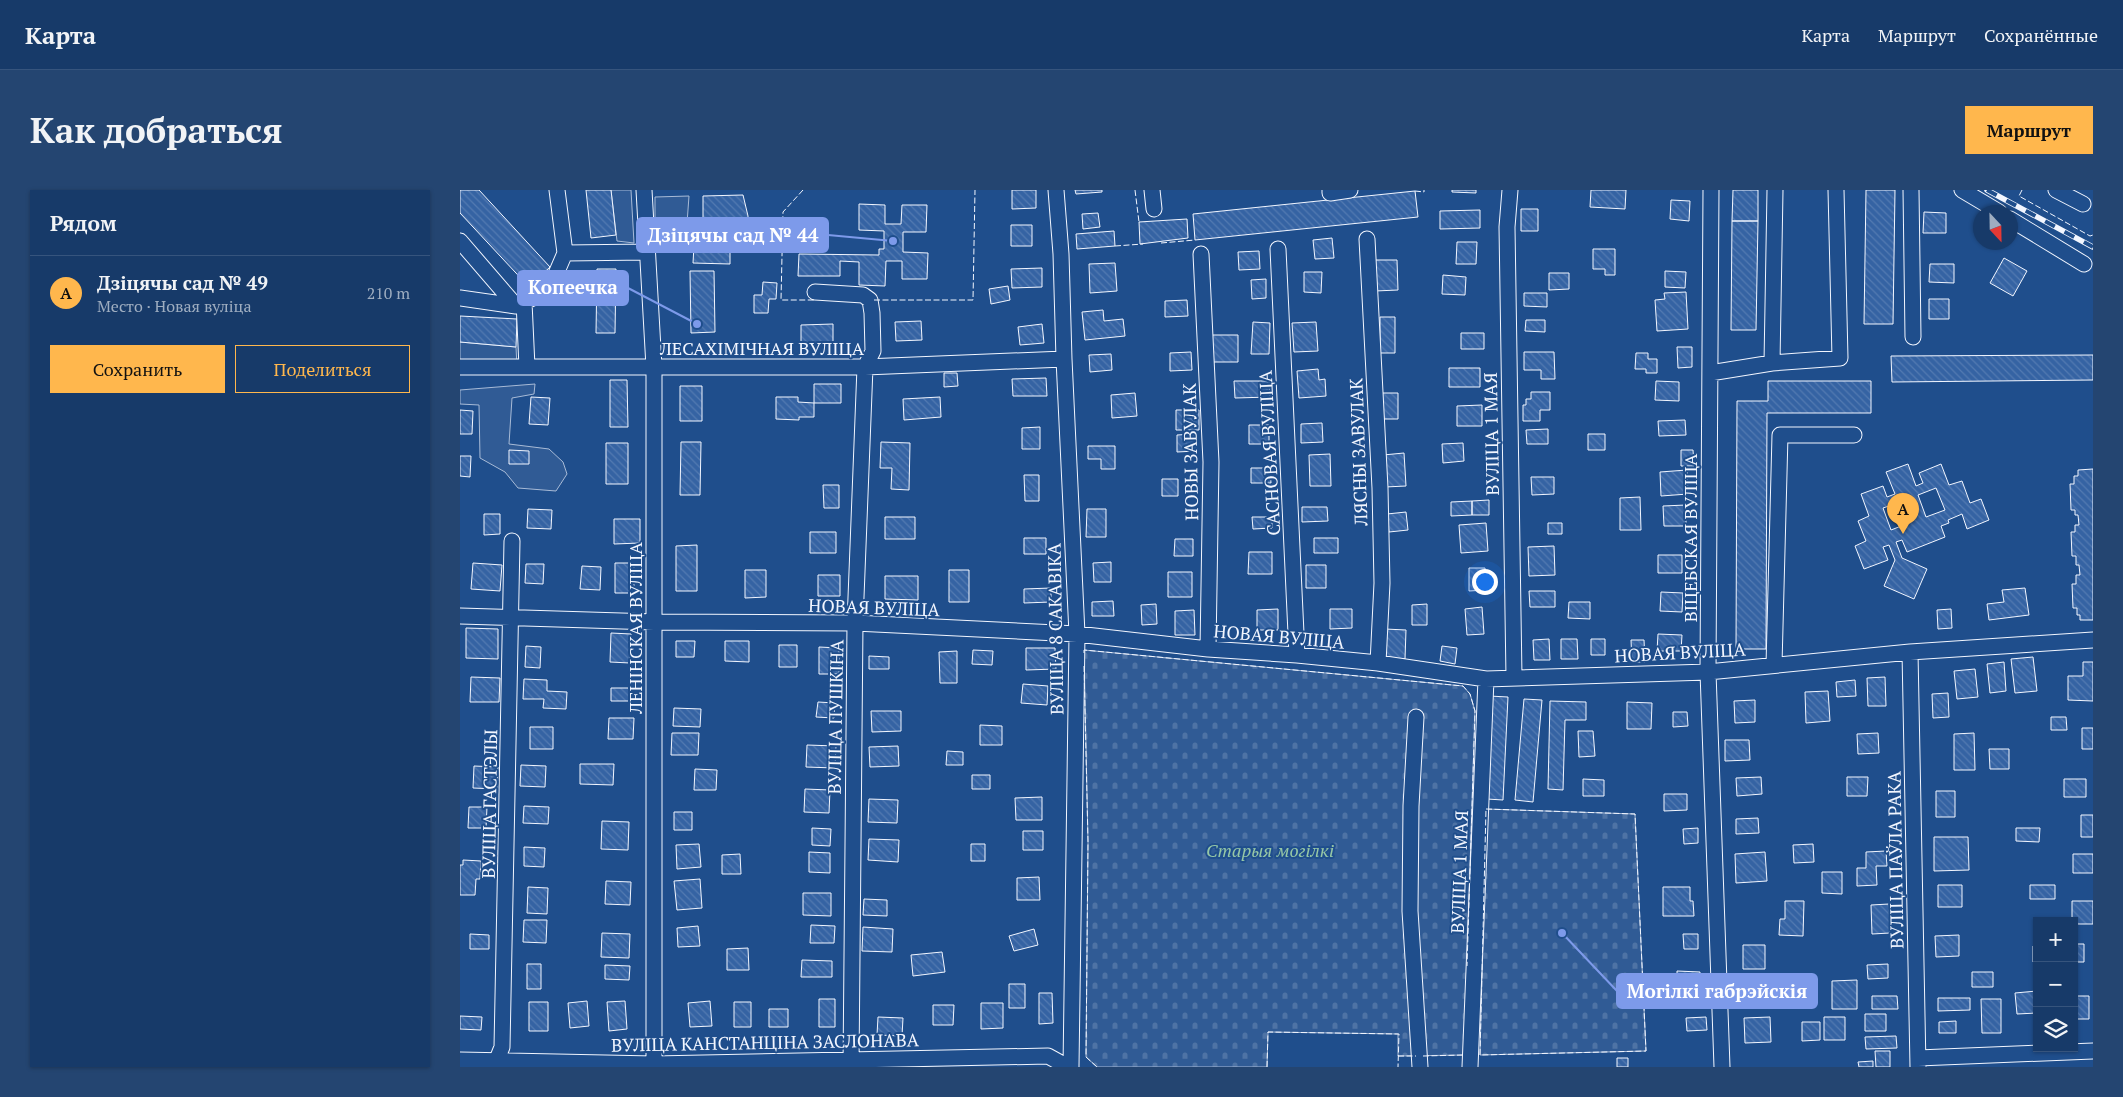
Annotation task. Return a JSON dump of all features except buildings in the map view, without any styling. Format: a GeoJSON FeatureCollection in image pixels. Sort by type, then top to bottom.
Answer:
{"type":"FeatureCollection","features":[{"type":"Feature","properties":{"kind":"street"},"geometry":{"type":"LineString","coordinates":[[460,298],[520,304],[548,290],[565,253],[557,190]]}},
{"type":"Feature","properties":{"kind":"street","name":"ЛЕНІНСКАЯ ВУЛІЦА"},"geometry":{"type":"LineString","coordinates":[[644,190],[654,367],[654,1065]]}},
{"type":"Feature","properties":{"kind":"street","name":"ВУЛІЦА 8 САКАВІКА"},"geometry":{"type":"LineString","coordinates":[[1056,190],[1061,254],[1077,634],[1069,1067]]}},
{"type":"Feature","properties":{"kind":"street"},"geometry":{"type":"LineString","coordinates":[[1152,190],[1154,209]]}},
{"type":"Feature","properties":{"kind":"street"},"geometry":{"type":"LineString","coordinates":[[1330,190],[1330,193],[1350,190]]}},
{"type":"Feature","properties":{"kind":"street","name":"ВУЛІЦА 1 МАЯ"},"geometry":{"type":"LineString","coordinates":[[1510,190],[1507,227],[1514,677]]}},
{"type":"Feature","properties":{"kind":"street","name":"ВІЦЕБСКАЯ ВУЛІЦА"},"geometry":{"type":"LineString","coordinates":[[1711,190],[1708,672],[1722,1067]]}},
{"type":"Feature","properties":{"kind":"street"},"geometry":{"type":"LineString","coordinates":[[1772,363],[1775,190]]}},
{"type":"Feature","properties":{"kind":"street"},"geometry":{"type":"LineString","coordinates":[[1710,373],[1772,363],[1840,358],[1836,190]]}},
{"type":"Feature","properties":{"kind":"street"},"geometry":{"type":"LineString","coordinates":[[1911,190],[1914,337]]}},
{"type":"Feature","properties":{"kind":"street"},"geometry":{"type":"LineString","coordinates":[[1962,190],[1987,205]]}},
{"type":"Feature","properties":{"kind":"street"},"geometry":{"type":"LineString","coordinates":[[2056,190],[2083,204]]}},
{"type":"Feature","properties":{"kind":"street"},"geometry":{"type":"LineString","coordinates":[[2018,224],[2084,264]]}},
{"type":"Feature","properties":{"kind":"street","name":"ЛЯСНЫ ЗАВУЛАК"},"geometry":{"type":"LineString","coordinates":[[1367,239],[1380,488],[1382,583],[1378,664]]}},
{"type":"Feature","properties":{"kind":"street"},"geometry":{"type":"LineString","coordinates":[[460,241],[520,304],[527,367]]}},
{"type":"Feature","properties":{"kind":"street","name":"САСНОВАЯ ВУЛІЦА"},"geometry":{"type":"LineString","coordinates":[[1278,249],[1297,655]]}},
{"type":"Feature","properties":{"kind":"street"},"geometry":{"type":"LineString","coordinates":[[565,253],[647,252]]}},
{"type":"Feature","properties":{"kind":"street","name":"НОВЫ ЗАВУЛАК"},"geometry":{"type":"LineString","coordinates":[[1201,254],[1211,462],[1208,649]]}},
{"type":"Feature","properties":{"kind":"street","name":"ВУЛІЦА ПУШКІНА"},"geometry":{"type":"LineString","coordinates":[[815,292],[863,295],[870,300],[872,313],[873,351],[865,367],[855,623],[851,1064]]}},
{"type":"Feature","properties":{"kind":"street","name":"ЛЕСАХІМІЧНАЯ ВУЛІЦА"},"geometry":{"type":"LineString","coordinates":[[460,367],[865,367],[1064,360]]}},
{"type":"Feature","properties":{"kind":"street"},"geometry":{"type":"LineString","coordinates":[[1774,665],[1780,435],[1854,435]]}},
{"type":"Feature","properties":{"kind":"street","name":"ВУЛІЦА ГАСТЭЛЫ"},"geometry":{"type":"LineString","coordinates":[[495,1064],[502,1047],[512,618],[512,541]]}},
{"type":"Feature","properties":{"kind":"street","name":"НОВАЯ ВУЛІЦА"},"geometry":{"type":"LineString","coordinates":[[460,616],[654,622],[855,623],[1077,634],[1208,649],[1297,655],[1486,679],[1708,672],[1910,652],[2093,640]]}},
{"type":"Feature","properties":{"kind":"street","name":"ВУЛІЦА ПАЎЛА РАКА"},"geometry":{"type":"LineString","coordinates":[[1910,652],[1918,1062]]}},
{"type":"Feature","properties":{"kind":"street","name":"ВУЛІЦА 1 МАЯ"},"geometry":{"type":"LineString","coordinates":[[1470,1067],[1486,679]]}},
{"type":"Feature","properties":{"kind":"street"},"geometry":{"type":"LineString","coordinates":[[1416,717],[1411,806],[1410,911],[1420,1067]]}},
{"type":"Feature","properties":{"kind":"street"},"geometry":{"type":"LineString","coordinates":[[1918,1062],[2093,1051]]}},
{"type":"Feature","properties":{"kind":"street","name":"ВУЛІЦА КАНСТАНЦІНА ЗАСЛОНАВА"},"geometry":{"type":"LineString","coordinates":[[460,1060],[495,1064],[851,1064],[1048,1056],[1069,1067]]}},
{"type":"Feature","properties":{"kind":"shaded area"},"geometry":{"type":"Polygon","coordinates":[[[611,190],[631,190],[634,243],[617,241],[611,190]]]}},
{"type":"Feature","properties":{"kind":"shaded area"},"geometry":{"type":"Polygon","coordinates":[[[689,196],[685,251],[655,250],[655,197],[689,196]]]}},
{"type":"Feature","properties":{"kind":"shaded area"},"geometry":{"type":"Polygon","coordinates":[[[460,342],[516,347],[517,367],[460,367],[460,342]]]}},
{"type":"Feature","properties":{"kind":"shaded area"},"geometry":{"type":"Polygon","coordinates":[[[535,384],[534,394],[512,398],[509,444],[549,449],[563,462],[567,474],[556,491],[518,488],[505,472],[480,458],[479,405],[460,404],[460,390],[535,384]]]}},
{"type":"Feature","properties":{"kind":"green space","name":"Старыя могілкі"},"geometry":{"type":"Polygon","coordinates":[[[1084,650],[1463,686],[1470,694],[1475,711],[1464,1055],[1398,1056],[1398,1034],[1268,1032],[1267,1067],[1097,1067],[1086,1057],[1088,842],[1084,650]]]}},
{"type":"Feature","properties":{"kind":"green space"},"geometry":{"type":"Polygon","coordinates":[[[1486,809],[1635,814],[1646,1051],[1480,1055],[1486,809]]]}},
{"type":"Feature","properties":{"kind":"railway"},"geometry":{"type":"LineString","coordinates":[[1987,190],[2093,247]]}},
{"type":"Feature","properties":{"kind":"fence"},"geometry":{"type":"LineString","coordinates":[[803,190],[783,212],[781,300],[816,300]]}},
{"type":"Feature","properties":{"kind":"fence"},"geometry":{"type":"LineString","coordinates":[[874,300],[973,300],[975,190]]}},
{"type":"Feature","properties":{"kind":"fence"},"geometry":{"type":"LineString","coordinates":[[1135,190],[1139,222]]}},
{"type":"Feature","properties":{"kind":"fence"},"geometry":{"type":"LineString","coordinates":[[1415,191],[1424,192],[1424,190]]}},
{"type":"Feature","properties":{"kind":"fence"},"geometry":{"type":"LineString","coordinates":[[2022,190],[2019,196],[2090,236],[2093,235]]}},
{"type":"Feature","properties":{"kind":"fence"},"geometry":{"type":"LineString","coordinates":[[1161,243],[1195,240]]}},
{"type":"Feature","properties":{"kind":"fence"},"geometry":{"type":"LineString","coordinates":[[1115,246],[1143,244]]}},
{"type":"Feature","properties":{"kind":"fence"},"geometry":{"type":"LineString","coordinates":[[1084,653],[1084,650],[1463,686],[1470,694],[1475,711],[1467,966]]}},
{"type":"Feature","properties":{"kind":"fence"},"geometry":{"type":"LineString","coordinates":[[1084,666],[1088,842],[1086,1057],[1097,1067]]}},
{"type":"Feature","properties":{"kind":"fence"},"geometry":{"type":"LineString","coordinates":[[1486,809],[1635,814],[1646,1051],[1480,1055],[1486,809]]}},
{"type":"Feature","properties":{"kind":"fence"},"geometry":{"type":"LineString","coordinates":[[1267,1067],[1268,1032],[1399,1034],[1398,1067]]}},
{"type":"Feature","properties":{"kind":"fence"},"geometry":{"type":"LineString","coordinates":[[1423,1056],[1464,1054]]}},
{"type":"Feature","properties":{"kind":"fence"},"geometry":{"type":"LineString","coordinates":[[1398,1056],[1416,1056]]}},
{"type":"Feature","properties":{"kind":"place","name":"Дзіцячы сад № 44"},"geometry":{"type":"Point","coordinates":[893,241]}},
{"type":"Feature","properties":{"kind":"place","name":"Копеечка"},"geometry":{"type":"Point","coordinates":[697,324]}},
{"type":"Feature","properties":{"kind":"place","name":"Дзіцячы сад № 49"},"geometry":{"type":"Point","coordinates":[1903,534]}},
{"type":"Feature","properties":{"kind":"place","name":"Могілкі габрэйскія"},"geometry":{"type":"Point","coordinates":[1562,933]}}]}
